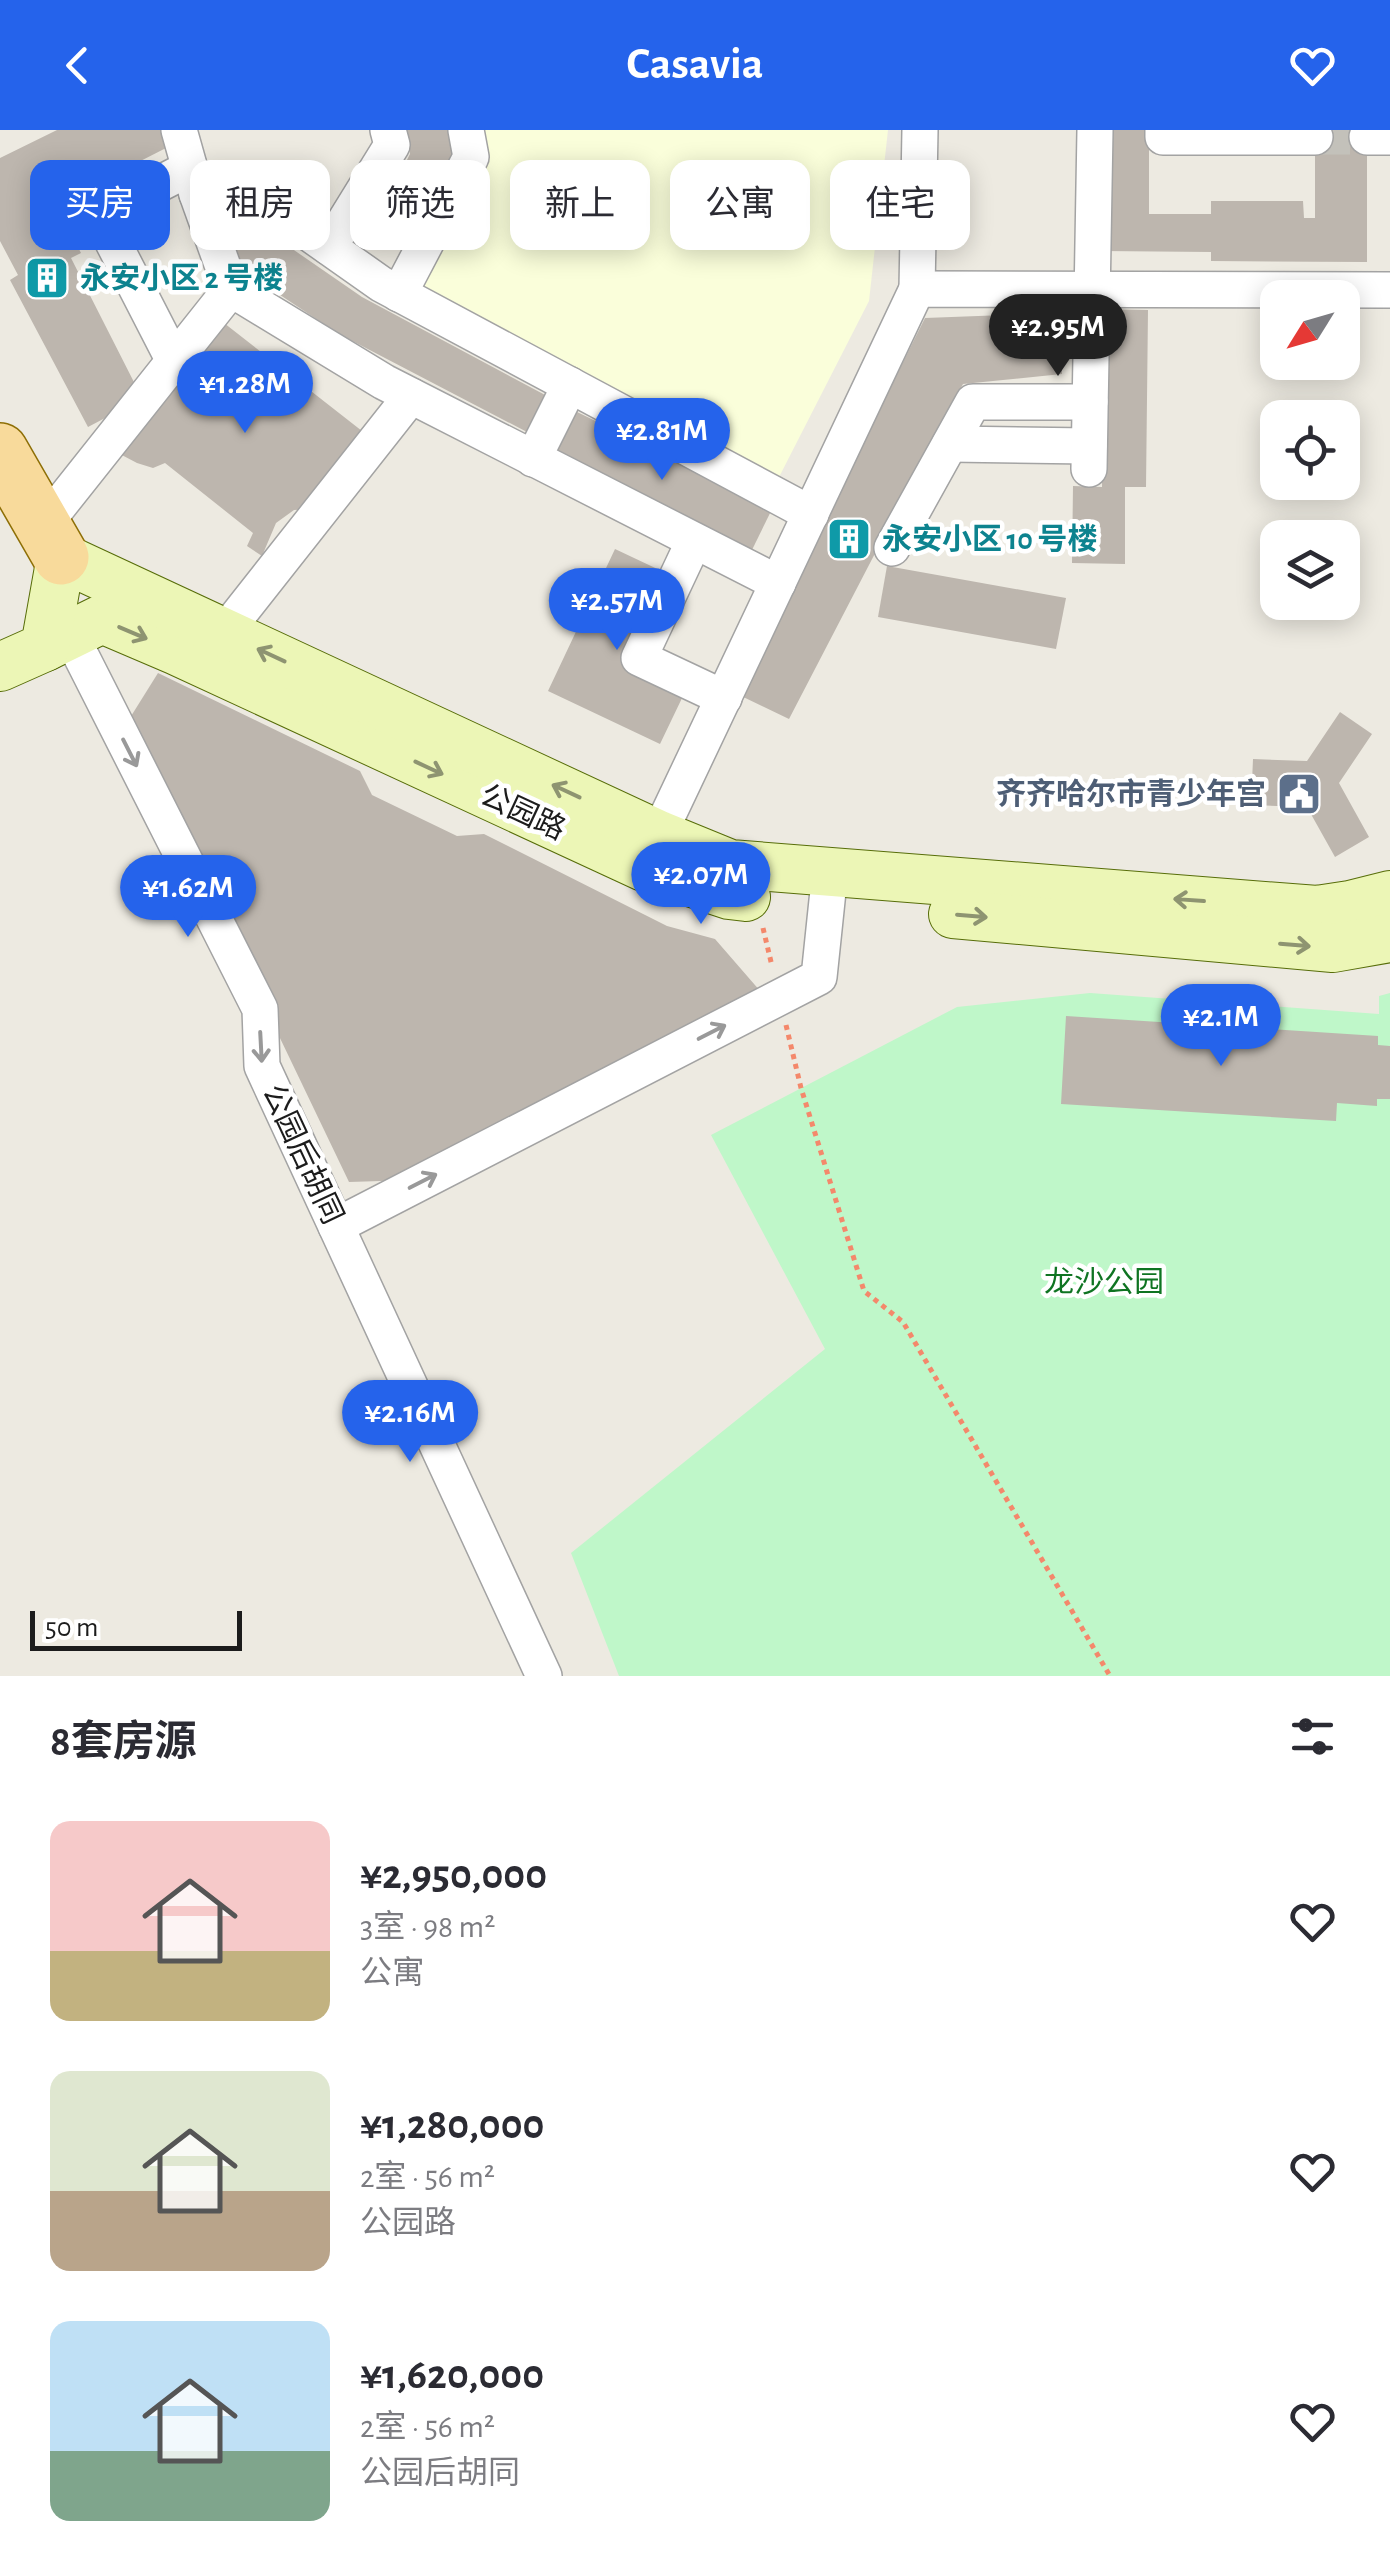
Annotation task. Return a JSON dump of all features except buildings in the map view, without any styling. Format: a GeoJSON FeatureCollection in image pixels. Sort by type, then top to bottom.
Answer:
{"type":"FeatureCollection","features":[{"type":"Feature","properties":{"kind":"main road"},"geometry":{"type":"LineString","coordinates":[[0,451],[51,542],[58,640]]}},
{"type":"Feature","properties":{"kind":"main road","name":"公园路"},"geometry":{"type":"LineString","coordinates":[[51,542],[651,851],[729,896],[756,898],[828,887],[1316,910],[1390,895]]}},
{"type":"Feature","properties":{"kind":"main road","name":"公园路"},"geometry":{"type":"LineString","coordinates":[[0,667],[102,619],[651,851],[730,864],[828,887],[1333,948],[1390,938]]}},
{"type":"Feature","properties":{"kind":"street"},"geometry":{"type":"LineString","coordinates":[[179,130],[190,167]]}},
{"type":"Feature","properties":{"kind":"street"},"geometry":{"type":"LineString","coordinates":[[330,245],[392,146],[388,130]]}},
{"type":"Feature","properties":{"kind":"street"},"geometry":{"type":"LineString","coordinates":[[400,294],[472,158],[466,130]]}},
{"type":"Feature","properties":{"kind":"street"},"geometry":{"type":"LineString","coordinates":[[651,851],[917,288],[920,130]]}},
{"type":"Feature","properties":{"kind":"street"},"geometry":{"type":"LineString","coordinates":[[950,444],[1089,458],[1095,130]]}},
{"type":"Feature","properties":{"kind":"street"},"geometry":{"type":"LineString","coordinates":[[1162,130],[1162,137],[1315,137]]}},
{"type":"Feature","properties":{"kind":"street"},"geometry":{"type":"LineString","coordinates":[[174,361],[98,215],[190,182]]}},
{"type":"Feature","properties":{"kind":"street"},"geometry":{"type":"LineString","coordinates":[[330,248],[400,294],[810,514]]}},
{"type":"Feature","properties":{"kind":"street"},"geometry":{"type":"LineString","coordinates":[[217,250],[231,290],[384,382],[778,584]]}},
{"type":"Feature","properties":{"kind":"street"},"geometry":{"type":"LineString","coordinates":[[917,288],[1390,290]]}},
{"type":"Feature","properties":{"kind":"street"},"geometry":{"type":"LineString","coordinates":[[51,542],[174,361],[231,290]]}},
{"type":"Feature","properties":{"kind":"street"},"geometry":{"type":"LineString","coordinates":[[533,459],[570,385]]}},
{"type":"Feature","properties":{"kind":"street"},"geometry":{"type":"LineString","coordinates":[[224,633],[410,396]]}},
{"type":"Feature","properties":{"kind":"street"},"geometry":{"type":"LineString","coordinates":[[892,548],[973,402],[1090,402]]}},
{"type":"Feature","properties":{"kind":"street"},"geometry":{"type":"LineString","coordinates":[[694,541],[639,658],[724,698]]}},
{"type":"Feature","properties":{"kind":"street","name":"公园后胡同"},"geometry":{"type":"LineString","coordinates":[[58,640],[260,1009],[262,1066],[544,1676]]}},
{"type":"Feature","properties":{"kind":"street"},"geometry":{"type":"LineString","coordinates":[[336,1226],[818,977],[828,887]]}},
{"type":"Feature","properties":{"kind":"path"},"geometry":{"type":"LineString","coordinates":[[756,898],[800,1088],[864,1291],[903,1322],[1110,1676]]}},
{"type":"Feature","properties":{"kind":"shaded area"},"geometry":{"type":"Polygon","coordinates":[[[473,130],[888,130],[885,160],[830,160],[830,250],[875,250],[869,301],[776,483],[410,286],[425,250],[490,250],[490,160],[461,160],[473,130]]]}},
{"type":"Feature","properties":{"kind":"green space","name":"龙沙公园"},"geometry":{"type":"Polygon","coordinates":[[[1090,993],[1379,1014],[1379,996],[1390,993],[1390,1676],[619,1676],[571,1553],[825,1349],[711,1135],[957,1007],[1090,993]]]}},
{"type":"Feature","properties":{"kind":"tunnel"},"geometry":{"type":"LineString","coordinates":[[1315,137],[1367,137]]}},
{"type":"Feature","properties":{"kind":"place","name":"永安小区 2 号楼"},"geometry":{"type":"Point","coordinates":[47,278]}},
{"type":"Feature","properties":{"kind":"place","name":"永安小区 10 号楼"},"geometry":{"type":"Point","coordinates":[849,539]}},
{"type":"Feature","properties":{"kind":"place","name":"齐齐哈尔市青少年宫"},"geometry":{"type":"Point","coordinates":[1299,794]}}]}
